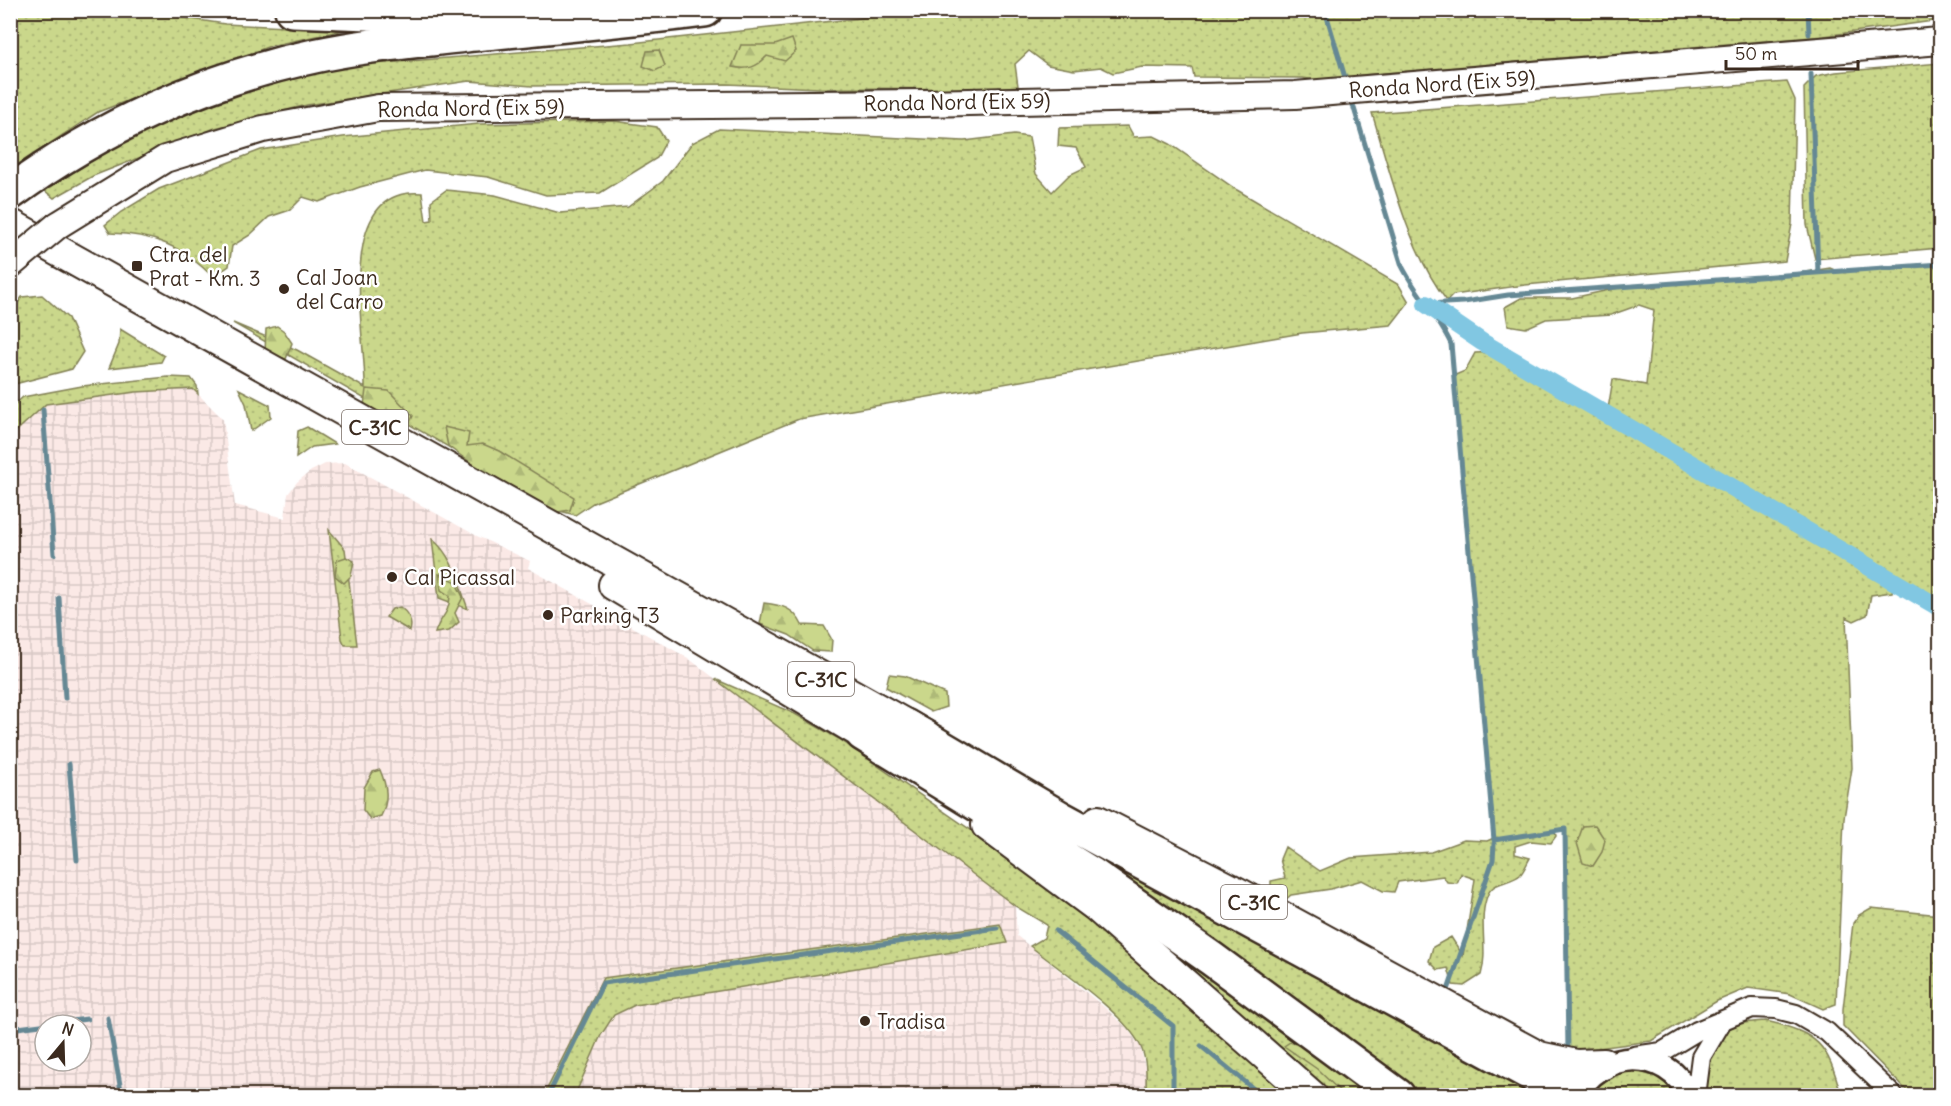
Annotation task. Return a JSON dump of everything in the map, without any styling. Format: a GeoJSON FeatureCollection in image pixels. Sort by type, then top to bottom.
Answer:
{"type":"FeatureCollection","features":[{"type":"Feature","properties":{"kind":"highway"},"geometry":{"type":"LineString","coordinates":[[292,10],[526,18],[696,12]]}},
{"type":"Feature","properties":{"kind":"highway"},"geometry":{"type":"LineString","coordinates":[[10,193],[44,169],[94,139],[182,97],[237,77],[312,56],[403,41],[696,12]]}},
{"type":"Feature","properties":{"kind":"highway","name":"C-31C"},"geometry":{"type":"LineString","coordinates":[[10,224],[905,726],[1062,819],[1574,1095]]}},
{"type":"Feature","properties":{"kind":"highway","name":"C-31C"},"geometry":{"type":"LineString","coordinates":[[10,246],[622,590],[863,734],[1090,874],[1212,958],[1398,1095]]}},
{"type":"Feature","properties":{"kind":"highway","name":"C-31C"},"geometry":{"type":"LineString","coordinates":[[905,726],[981,761],[1215,881],[1539,1057],[1576,1065],[1615,1061]]}},
{"type":"Feature","properties":{"kind":"highway"},"geometry":{"type":"LineString","coordinates":[[863,734],[1096,906],[1312,1095]]}},
{"type":"Feature","properties":{"kind":"main road","name":"Ronda Nord (Eix 59)"},"geometry":{"type":"LineString","coordinates":[[10,265],[58,225],[165,159],[264,129],[378,108],[924,103],[1295,95],[1941,41]]}},
{"type":"Feature","properties":{"kind":"street"},"geometry":{"type":"LineString","coordinates":[[1574,1095],[1582,1083],[1615,1061],[1662,1052],[1697,1031],[1752,1008],[1776,1009],[1796,1014],[1827,1032],[1894,1095]]}},
{"type":"Feature","properties":{"kind":"street"},"geometry":{"type":"LineString","coordinates":[[1696,1095],[1701,1057],[1723,1020]]}},
{"type":"Feature","properties":{"kind":"street"},"geometry":{"type":"LineString","coordinates":[[1615,1061],[1640,1058],[1661,1065],[1686,1086],[1690,1095]]}},
{"type":"Feature","properties":{"kind":"shaded area","name":"Tradisa"},"geometry":{"type":"Polygon","coordinates":[[[193,389],[223,419],[235,505],[285,518],[288,494],[297,482],[325,464],[345,463],[477,536],[530,561],[528,568],[688,658],[1015,906],[1017,936],[1103,1006],[1126,1027],[1140,1046],[1146,1072],[1146,1096],[11,1096],[11,436],[46,404],[136,392],[193,389]]]}},
{"type":"Feature","properties":{"kind":"green space"},"geometry":{"type":"Polygon","coordinates":[[[10,11],[138,11],[225,24],[344,30],[270,46],[98,112],[11,169],[10,11]]]}},
{"type":"Feature","properties":{"kind":"green space"},"geometry":{"type":"Polygon","coordinates":[[[925,11],[1940,11],[1940,20],[1824,36],[1361,75],[1335,83],[1303,78],[1194,77],[1192,68],[1142,67],[1113,73],[1101,67],[1074,70],[1048,65],[1029,51],[1015,64],[1018,86],[986,89],[819,88],[727,84],[532,86],[469,81],[307,105],[215,128],[93,176],[54,198],[44,190],[145,129],[256,88],[337,67],[631,43],[925,11]]]}},
{"type":"Feature","properties":{"kind":"green space"},"geometry":{"type":"Polygon","coordinates":[[[792,39],[796,51],[785,61],[767,56],[751,67],[732,67],[741,45],[775,45],[792,39]]]}},
{"type":"Feature","properties":{"kind":"green space"},"geometry":{"type":"Polygon","coordinates":[[[659,50],[665,66],[655,71],[643,66],[647,51],[659,50]]]}},
{"type":"Feature","properties":{"kind":"green space"},"geometry":{"type":"Polygon","coordinates":[[[1940,63],[1940,248],[1815,259],[1807,225],[1804,88],[1816,76],[1836,72],[1940,63]]]}},
{"type":"Feature","properties":{"kind":"green space"},"geometry":{"type":"Polygon","coordinates":[[[1787,82],[1795,100],[1792,224],[1785,261],[1525,285],[1453,295],[1447,301],[1433,281],[1411,236],[1372,113],[1787,82]]]}},
{"type":"Feature","properties":{"kind":"green space"},"geometry":{"type":"Polygon","coordinates":[[[614,121],[657,127],[666,141],[657,158],[600,193],[546,195],[488,177],[425,170],[360,187],[319,202],[303,197],[290,210],[269,217],[250,235],[232,246],[229,266],[213,277],[190,257],[166,244],[140,236],[110,233],[105,225],[121,212],[159,189],[261,150],[343,137],[479,124],[614,121]]]}},
{"type":"Feature","properties":{"kind":"green space"},"geometry":{"type":"Polygon","coordinates":[[[1128,126],[1134,137],[1154,136],[1170,144],[1237,190],[1399,285],[1409,302],[1391,325],[1302,333],[799,419],[593,503],[575,515],[560,511],[233,323],[297,350],[365,388],[360,268],[365,237],[375,213],[394,197],[422,193],[426,221],[432,220],[431,201],[446,190],[495,195],[560,213],[628,207],[663,181],[692,143],[719,129],[964,141],[1014,135],[1029,137],[1036,174],[1052,192],[1069,175],[1086,167],[1076,148],[1058,146],[1059,128],[1128,126]]]}},
{"type":"Feature","properties":{"kind":"green space"},"geometry":{"type":"Polygon","coordinates":[[[1940,264],[1940,608],[1894,581],[1892,592],[1871,595],[1867,615],[1854,621],[1846,617],[1852,768],[1844,818],[1836,1004],[1823,1009],[1790,994],[1748,988],[1717,1001],[1651,1041],[1568,1052],[1565,829],[1555,830],[1556,836],[1551,843],[1531,841],[1515,846],[1515,854],[1530,858],[1520,875],[1498,884],[1488,894],[1483,914],[1484,955],[1481,975],[1464,986],[1453,985],[1448,968],[1438,970],[1429,961],[1433,947],[1451,937],[1463,956],[1475,879],[1461,874],[1457,883],[1447,882],[1443,876],[1398,882],[1394,892],[1383,891],[1362,880],[1331,889],[1291,895],[1285,900],[1271,891],[1271,881],[1285,878],[1280,859],[1285,847],[1320,871],[1351,858],[1431,852],[1464,840],[1487,841],[1494,838],[1453,376],[1465,371],[1475,353],[1499,352],[1541,368],[1608,409],[1613,379],[1646,385],[1654,310],[1639,305],[1611,315],[1546,319],[1526,328],[1508,325],[1505,307],[1521,298],[1572,298],[1623,287],[1657,287],[1658,284],[1779,276],[1830,268],[1837,271],[1940,264]]]}},
{"type":"Feature","properties":{"kind":"green space"},"geometry":{"type":"Polygon","coordinates":[[[42,295],[68,318],[83,352],[72,369],[11,385],[11,313],[22,297],[42,295]]]}},
{"type":"Feature","properties":{"kind":"green space"},"geometry":{"type":"Polygon","coordinates":[[[277,326],[284,331],[292,343],[286,359],[265,352],[266,329],[277,326]]]}},
{"type":"Feature","properties":{"kind":"green space"},"geometry":{"type":"Polygon","coordinates":[[[120,329],[164,356],[161,362],[109,368],[119,344],[120,329]]]}},
{"type":"Feature","properties":{"kind":"green space"},"geometry":{"type":"Polygon","coordinates":[[[168,377],[191,378],[197,386],[198,394],[193,389],[136,392],[46,404],[11,436],[11,408],[23,397],[82,386],[168,377]]]}},
{"type":"Feature","properties":{"kind":"green space"},"geometry":{"type":"Polygon","coordinates":[[[239,389],[270,405],[271,417],[251,431],[246,404],[239,389]]]}},
{"type":"Feature","properties":{"kind":"green space"},"geometry":{"type":"Polygon","coordinates":[[[366,389],[389,391],[413,416],[406,431],[364,406],[366,389]]]}},
{"type":"Feature","properties":{"kind":"green space"},"geometry":{"type":"Polygon","coordinates":[[[307,427],[335,444],[312,447],[296,458],[298,431],[307,427]]]}},
{"type":"Feature","properties":{"kind":"green space"},"geometry":{"type":"Polygon","coordinates":[[[444,427],[469,433],[467,446],[483,444],[499,451],[574,497],[570,510],[552,513],[473,464],[448,446],[444,427]]]}},
{"type":"Feature","properties":{"kind":"green space"},"geometry":{"type":"Polygon","coordinates":[[[329,530],[345,549],[357,645],[345,645],[342,639],[329,530]]]}},
{"type":"Feature","properties":{"kind":"green space"},"geometry":{"type":"Polygon","coordinates":[[[432,539],[450,562],[468,609],[439,598],[432,539]]]}},
{"type":"Feature","properties":{"kind":"green space"},"geometry":{"type":"Polygon","coordinates":[[[346,557],[354,561],[351,576],[344,583],[335,576],[337,560],[346,557]]]}},
{"type":"Feature","properties":{"kind":"green space"},"geometry":{"type":"Polygon","coordinates":[[[439,574],[455,581],[463,597],[455,613],[459,622],[449,631],[435,633],[448,608],[450,596],[441,590],[439,574]]]}},
{"type":"Feature","properties":{"kind":"green space"},"geometry":{"type":"Polygon","coordinates":[[[764,603],[787,608],[802,625],[824,626],[832,640],[831,652],[813,651],[789,635],[760,624],[764,603]]]}},
{"type":"Feature","properties":{"kind":"green space"},"geometry":{"type":"Polygon","coordinates":[[[400,607],[409,618],[410,631],[386,617],[392,609],[400,607]]]}},
{"type":"Feature","properties":{"kind":"green space"},"geometry":{"type":"Polygon","coordinates":[[[889,674],[905,676],[945,694],[946,707],[931,712],[886,687],[889,674]]]}},
{"type":"Feature","properties":{"kind":"green space"},"geometry":{"type":"Polygon","coordinates":[[[715,679],[795,714],[839,739],[1036,875],[1135,954],[1294,1095],[1146,1095],[1144,1057],[1140,1045],[1131,1032],[1105,1005],[1030,946],[1044,938],[1047,925],[1015,906],[715,679]]]}},
{"type":"Feature","properties":{"kind":"green space"},"geometry":{"type":"Polygon","coordinates":[[[898,742],[1542,1095],[1417,1095],[1227,956],[898,742]]]}},
{"type":"Feature","properties":{"kind":"green space"},"geometry":{"type":"Polygon","coordinates":[[[380,770],[386,787],[385,804],[381,816],[370,819],[363,810],[364,788],[373,772],[380,770]]]}},
{"type":"Feature","properties":{"kind":"green space"},"geometry":{"type":"Polygon","coordinates":[[[1595,825],[1605,840],[1602,852],[1593,866],[1583,863],[1577,843],[1583,826],[1595,825]]]}},
{"type":"Feature","properties":{"kind":"green space"},"geometry":{"type":"Polygon","coordinates":[[[1871,908],[1940,915],[1940,1095],[1911,1095],[1843,1026],[1853,923],[1859,915],[1871,908]]]}},
{"type":"Feature","properties":{"kind":"green space"},"geometry":{"type":"Polygon","coordinates":[[[1000,924],[1007,943],[635,1005],[614,1015],[601,1035],[575,1095],[544,1095],[603,978],[1000,924]]]}},
{"type":"Feature","properties":{"kind":"green space"},"geometry":{"type":"Polygon","coordinates":[[[1142,930],[1221,985],[1370,1095],[1322,1095],[1142,930]]]}},
{"type":"Feature","properties":{"kind":"green space"},"geometry":{"type":"Polygon","coordinates":[[[1766,1021],[1798,1030],[1818,1043],[1831,1064],[1841,1095],[1710,1095],[1706,1070],[1711,1053],[1720,1037],[1735,1026],[1766,1021]]]}},
{"type":"Feature","properties":{"kind":"green space"},"geometry":{"type":"Polygon","coordinates":[[[1290,1042],[1309,1049],[1376,1095],[1344,1095],[1317,1069],[1284,1046],[1290,1042]]]}},
{"type":"Feature","properties":{"kind":"green space"},"geometry":{"type":"Polygon","coordinates":[[[1629,1069],[1664,1079],[1677,1095],[1596,1096],[1590,1093],[1612,1074],[1629,1069]]]}},
{"type":"Feature","properties":{"kind":"waterway"},"geometry":{"type":"LineString","coordinates":[[1325,10],[1346,81]]}},
{"type":"Feature","properties":{"kind":"waterway"},"geometry":{"type":"LineString","coordinates":[[1808,10],[1809,34]]}},
{"type":"Feature","properties":{"kind":"waterway"},"geometry":{"type":"LineString","coordinates":[[1811,74],[1818,273]]}},
{"type":"Feature","properties":{"kind":"waterway"},"geometry":{"type":"LineString","coordinates":[[1353,105],[1402,266],[1451,344],[1494,840],[1565,829],[1568,1052]]}},
{"type":"Feature","properties":{"kind":"waterway"},"geometry":{"type":"LineString","coordinates":[[1426,304],[1464,302],[1508,295],[1940,264]]}},
{"type":"Feature","properties":{"kind":"waterway"},"geometry":{"type":"LineString","coordinates":[[1426,304],[1482,342],[1940,608]]}},
{"type":"Feature","properties":{"kind":"waterway"},"geometry":{"type":"LineString","coordinates":[[43,410],[54,554]]}},
{"type":"Feature","properties":{"kind":"waterway"},"geometry":{"type":"LineString","coordinates":[[59,598],[65,698]]}},
{"type":"Feature","properties":{"kind":"waterway"},"geometry":{"type":"LineString","coordinates":[[69,764],[77,860]]}},
{"type":"Feature","properties":{"kind":"waterway"},"geometry":{"type":"LineString","coordinates":[[1448,990],[1493,860],[1494,844]]}},
{"type":"Feature","properties":{"kind":"waterway"},"geometry":{"type":"LineString","coordinates":[[548,1096],[603,983],[997,928]]}},
{"type":"Feature","properties":{"kind":"waterway"},"geometry":{"type":"LineString","coordinates":[[1056,931],[1173,1026],[1173,1096]]}},
{"type":"Feature","properties":{"kind":"waterway"},"geometry":{"type":"LineString","coordinates":[[108,1018],[122,1096]]}},
{"type":"Feature","properties":{"kind":"waterway"},"geometry":{"type":"LineString","coordinates":[[10,1029],[33,1026]]}},
{"type":"Feature","properties":{"kind":"waterway"},"geometry":{"type":"LineString","coordinates":[[1201,1046],[1262,1096]]}},
{"type":"Feature","properties":{"kind":"place","name":"Ctra. del Prat - Km. 3"},"geometry":{"type":"Point","coordinates":[137,266]}},
{"type":"Feature","properties":{"kind":"place","name":"Cal Joan del Carro"},"geometry":{"type":"Point","coordinates":[284,289]}},
{"type":"Feature","properties":{"kind":"place","name":"Cal Picassal"},"geometry":{"type":"Point","coordinates":[392,577]}},
{"type":"Feature","properties":{"kind":"place","name":"Parking T3"},"geometry":{"type":"Point","coordinates":[548,615]}},
{"type":"Feature","properties":{"kind":"place","name":"Tradisa"},"geometry":{"type":"Point","coordinates":[865,1021]}}]}
